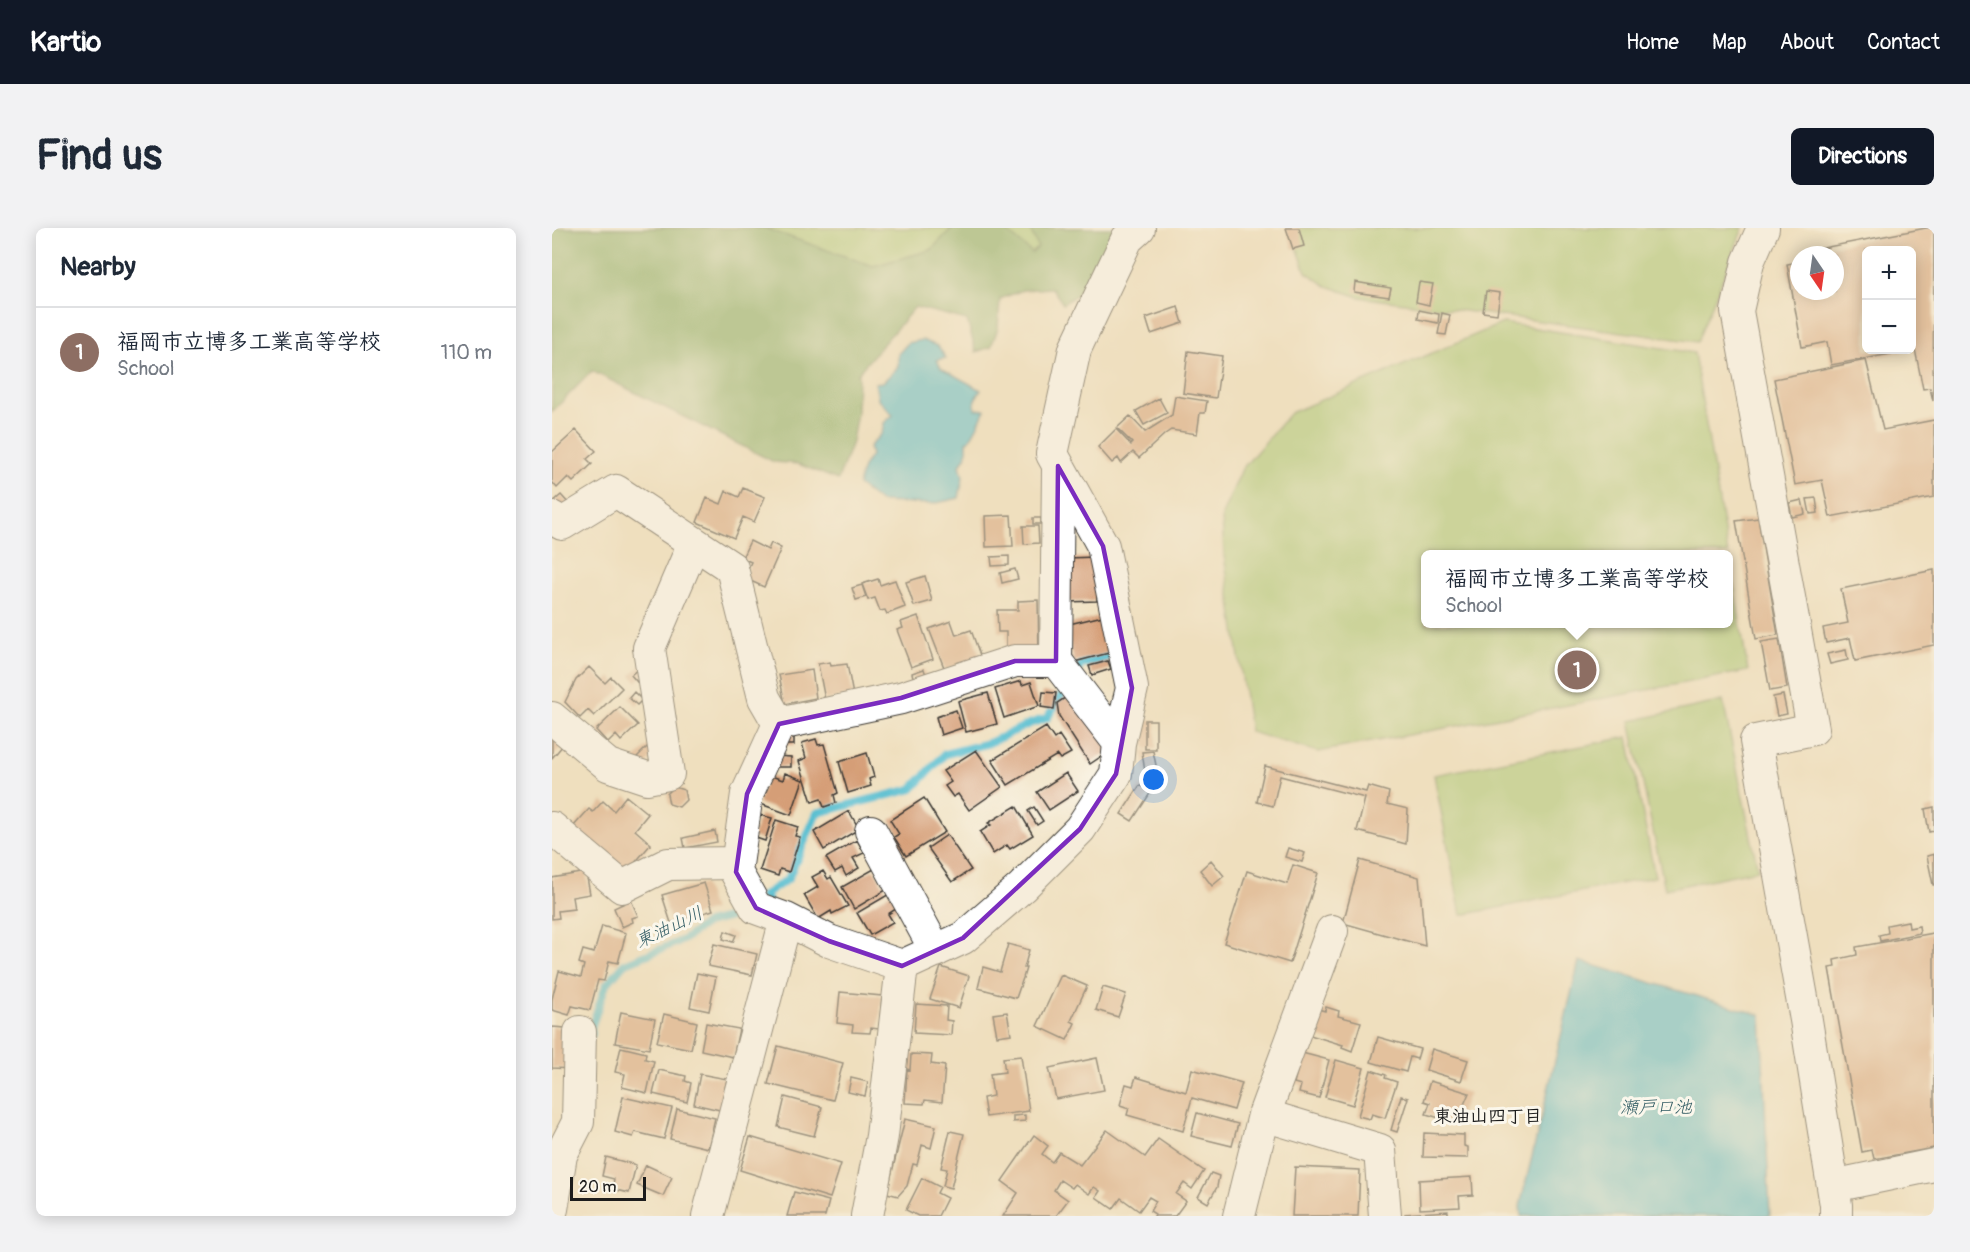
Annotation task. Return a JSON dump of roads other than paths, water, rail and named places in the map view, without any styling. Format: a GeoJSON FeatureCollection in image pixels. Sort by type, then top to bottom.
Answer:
{"type":"FeatureCollection","features":[{"type":"Feature","properties":{"kind":"street"},"geometry":{"type":"LineString","coordinates":[[779,724],[747,794],[736,872],[756,908],[786,919],[829,941],[902,966],[936,951],[963,938],[1022,887],[1080,829],[1116,774],[1119,743],[1132,688],[1103,546],[1052,454],[1075,350],[1127,239],[1139,228]]}},
{"type":"Feature","properties":{"kind":"street"},"geometry":{"type":"LineString","coordinates":[[1763,228],[1748,262],[1737,311],[1813,729],[1756,741],[1806,1020],[1834,1201],[1934,1166]]}},
{"type":"Feature","properties":{"kind":"street"},"geometry":{"type":"LineString","coordinates":[[1058,466],[1058,664],[1119,743]]}},
{"type":"Feature","properties":{"kind":"street"},"geometry":{"type":"LineString","coordinates":[[552,517],[562,524],[616,491],[732,568],[764,698],[779,724]]}},
{"type":"Feature","properties":{"kind":"street"},"geometry":{"type":"LineString","coordinates":[[552,718],[608,765],[647,778],[668,774],[649,648],[694,543]]}},
{"type":"Feature","properties":{"kind":"street"},"geometry":{"type":"LineString","coordinates":[[779,724],[902,698],[1015,661],[1058,664]]}},
{"type":"Feature","properties":{"kind":"street"},"geometry":{"type":"LineString","coordinates":[[552,828],[622,887],[668,864],[738,863]]}},
{"type":"Feature","properties":{"kind":"street"},"geometry":{"type":"LineString","coordinates":[[871,831],[936,951]]}},
{"type":"Feature","properties":{"kind":"street"},"geometry":{"type":"LineString","coordinates":[[708,1216],[786,919]]}},
{"type":"Feature","properties":{"kind":"street"},"geometry":{"type":"LineString","coordinates":[[1239,1216],[1264,1114],[1332,931]]}},
{"type":"Feature","properties":{"kind":"street"},"geometry":{"type":"LineString","coordinates":[[867,1216],[882,1136],[902,966]]}},
{"type":"Feature","properties":{"kind":"street"},"geometry":{"type":"LineString","coordinates":[[552,1209],[561,1155],[578,1122],[580,1032]]}},
{"type":"Feature","properties":{"kind":"street"},"geometry":{"type":"LineString","coordinates":[[1264,1114],[1380,1150],[1385,1216]]}},
{"type":"Feature","properties":{"kind":"water"},"geometry":{"type":"Polygon","coordinates":[[[922,340],[938,346],[946,358],[937,360],[941,368],[981,390],[975,399],[975,409],[985,410],[967,442],[967,454],[960,465],[963,477],[959,498],[932,504],[880,502],[858,485],[863,467],[871,455],[869,447],[882,433],[884,423],[893,415],[878,399],[875,383],[883,382],[898,367],[898,354],[908,343],[922,340]]]}},
{"type":"Feature","properties":{"kind":"water","name":"瀬戸口池"},"geometry":{"type":"Polygon","coordinates":[[[1579,961],[1761,1015],[1770,1216],[1521,1216],[1520,1206],[1579,961]]]}},
{"type":"Feature","properties":{"kind":"waterway","name":"東油山川"},"geometry":{"type":"LineString","coordinates":[[1075,674],[1081,665],[1116,655]]}},
{"type":"Feature","properties":{"kind":"waterway","name":"東油山川"},"geometry":{"type":"LineString","coordinates":[[767,899],[763,896],[788,879],[817,813],[912,789],[945,754],[989,743],[1047,718],[1067,687]]}},
{"type":"Feature","properties":{"kind":"waterway","name":"東油山川"},"geometry":{"type":"LineString","coordinates":[[592,1034],[591,1028],[606,985],[624,964],[683,940],[707,923],[735,916],[753,919]]}},
{"type":"Feature","properties":{"kind":"place","name":"福岡市立博多工業高等学校"},"geometry":{"type":"Point","coordinates":[1577,670]}},
{"type":"Feature","properties":{"kind":"district","name":"東油山四丁目"},"geometry":{"type":"Point","coordinates":[1488,1116]}}]}
